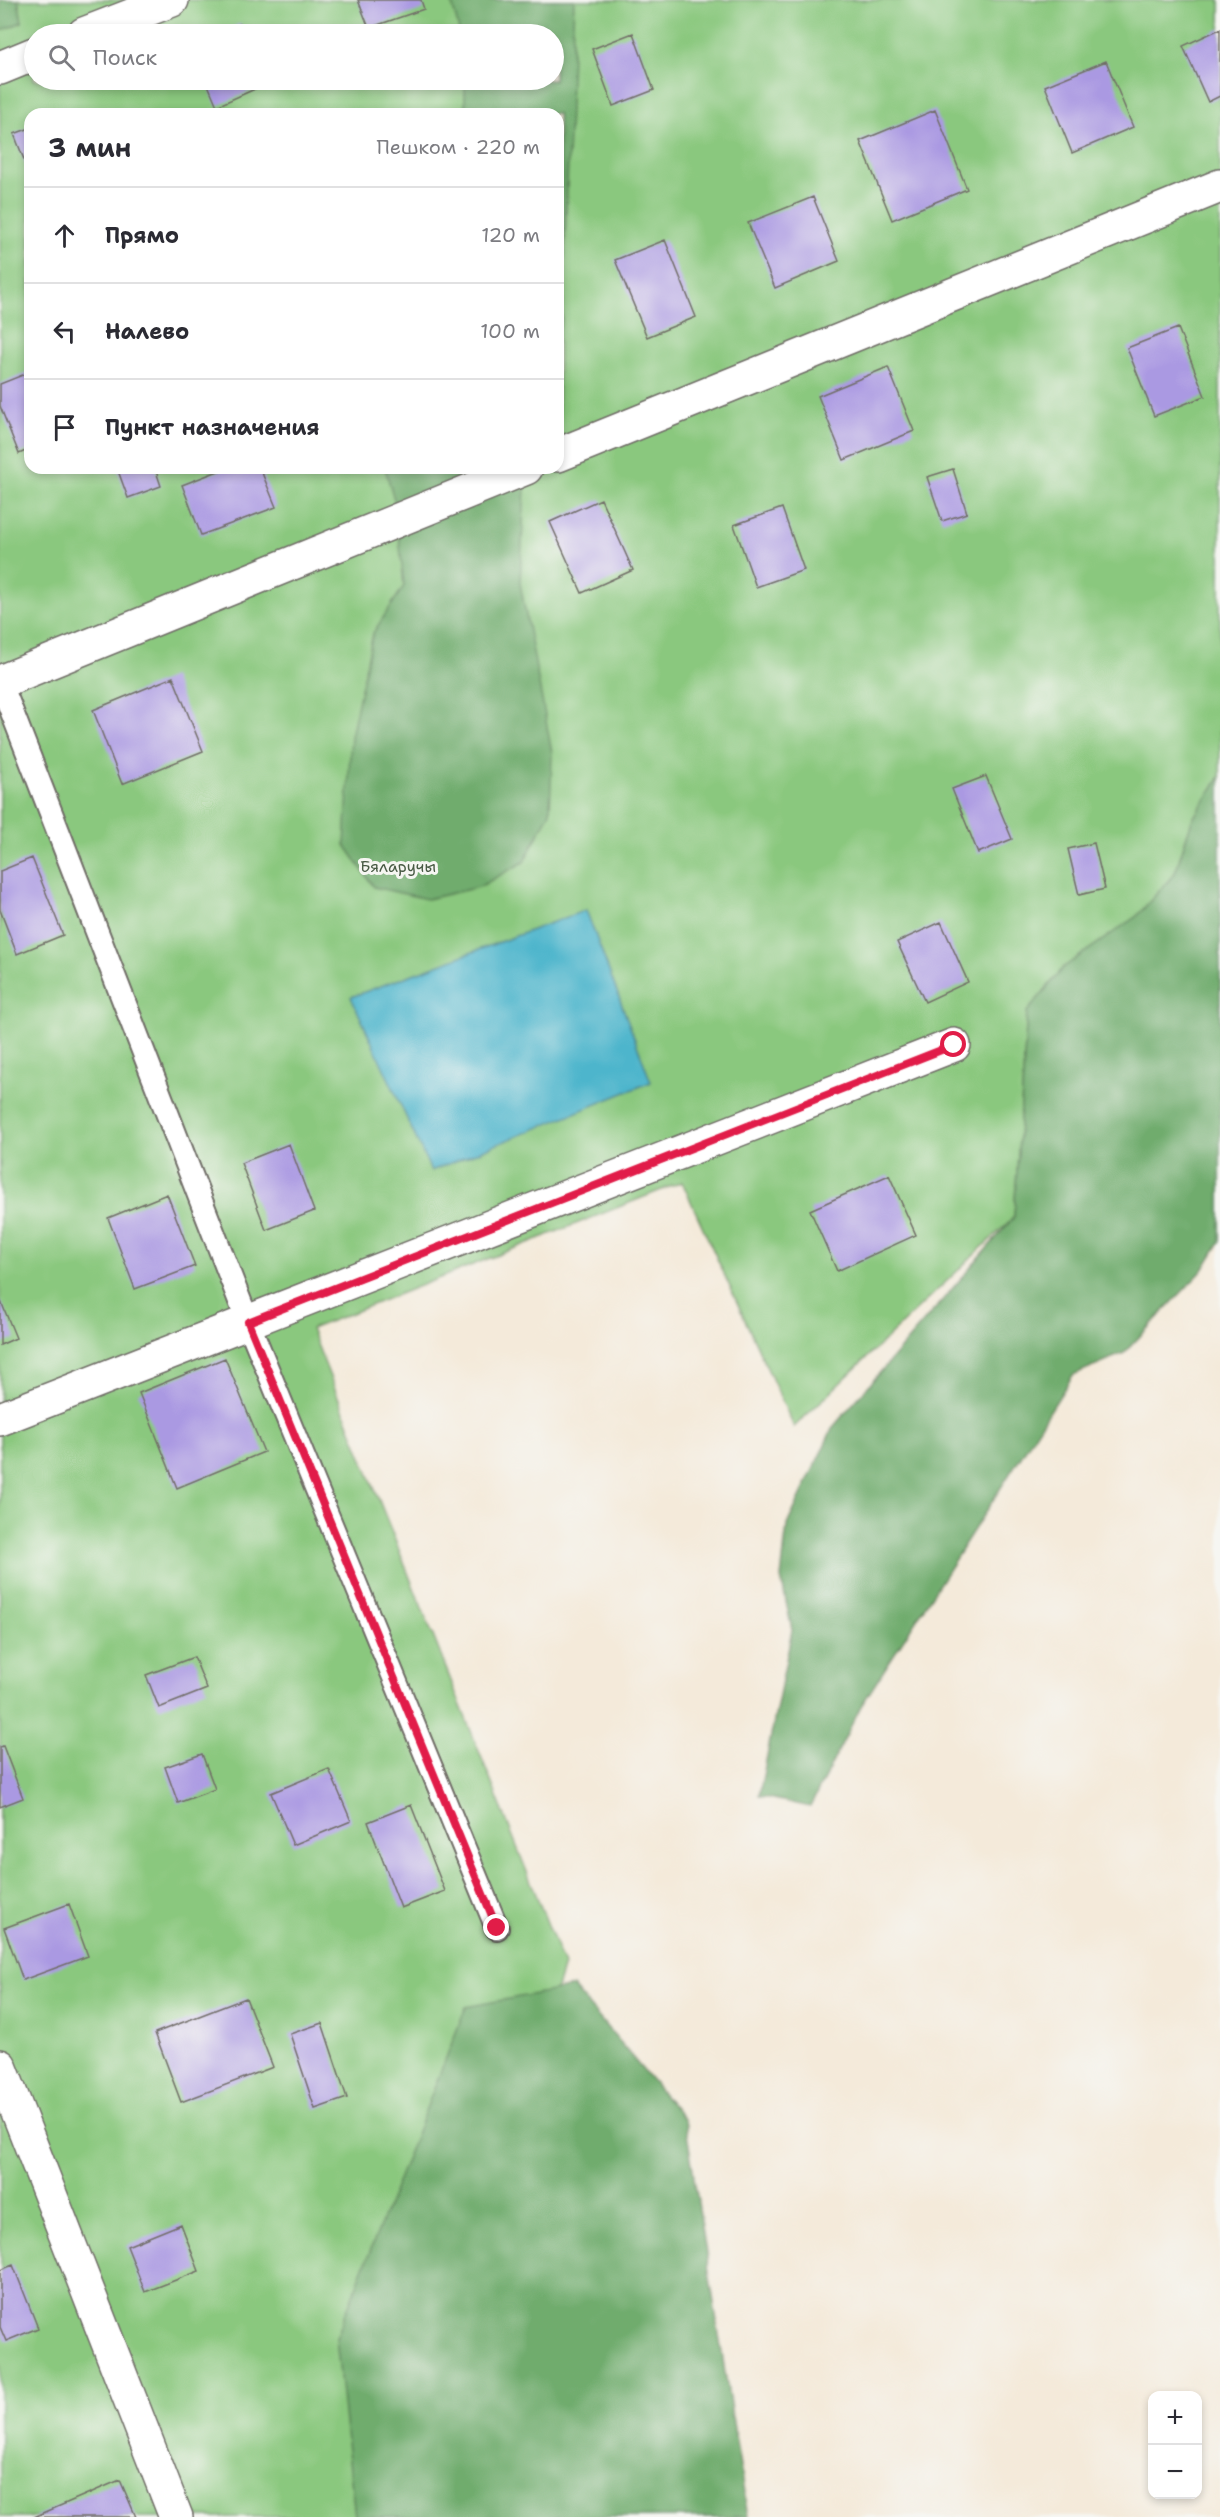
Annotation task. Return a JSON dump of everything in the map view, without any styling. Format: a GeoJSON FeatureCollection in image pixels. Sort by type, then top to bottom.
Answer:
{"type":"FeatureCollection","features":[{"type":"Feature","properties":{"kind":"street"},"geometry":{"type":"LineString","coordinates":[[110,24],[172,0]]}},
{"type":"Feature","properties":{"kind":"street"},"geometry":{"type":"LineString","coordinates":[[0,68],[24,58]]}},
{"type":"Feature","properties":{"kind":"street"},"geometry":{"type":"LineString","coordinates":[[564,453],[1220,186]]}},
{"type":"Feature","properties":{"kind":"street"},"geometry":{"type":"LineString","coordinates":[[0,682],[511,474]]}},
{"type":"Feature","properties":{"kind":"street"},"geometry":{"type":"LineString","coordinates":[[0,1419],[954,1045]]}},
{"type":"Feature","properties":{"kind":"street"},"geometry":{"type":"LineString","coordinates":[[0,2066],[176,2517]]}},
{"type":"Feature","properties":{"kind":"lane"},"geometry":{"type":"LineString","coordinates":[[0,682],[248,1322],[497,1928]]}},
{"type":"Feature","properties":{"kind":"green space"},"geometry":{"type":"Polygon","coordinates":[[[0,0],[18,0],[22,22],[0,31],[0,0]]]}},
{"type":"Feature","properties":{"kind":"green space","name":"Бяларучы"},"geometry":{"type":"Polygon","coordinates":[[[18,0],[1220,0],[1220,777],[1192,820],[1175,873],[1137,916],[1064,967],[1027,1012],[1014,1217],[794,1427],[682,1182],[311,1329],[564,1965],[397,2517],[0,2517],[0,31],[22,22],[18,0]]]}},
{"type":"Feature","properties":{"kind":"green space"},"geometry":{"type":"Polygon","coordinates":[[[451,0],[574,0],[564,265],[564,108],[465,108],[465,90],[564,90],[564,24],[457,24],[451,0]]]}},
{"type":"Feature","properties":{"kind":"green space"},"geometry":{"type":"Polygon","coordinates":[[[387,474],[526,474],[520,583],[552,753],[550,812],[524,862],[479,887],[427,899],[374,887],[345,845],[351,736],[373,633],[404,586],[396,506],[387,474]]]}},
{"type":"Feature","properties":{"kind":"green space"},"geometry":{"type":"Polygon","coordinates":[[[1220,777],[1220,1242],[1203,1270],[1124,1353],[1073,1375],[861,1706],[810,1807],[759,1796],[792,1630],[781,1578],[787,1525],[833,1427],[1014,1217],[1027,1012],[1064,967],[1137,916],[1175,873],[1192,820],[1220,777]]]}},
{"type":"Feature","properties":{"kind":"green space"},"geometry":{"type":"Polygon","coordinates":[[[573,1987],[685,2120],[748,2517],[355,2517],[336,2338],[466,2007],[573,1987]]]}},
{"type":"Feature","properties":{"kind":"water"},"geometry":{"type":"Polygon","coordinates":[[[586,910],[651,1082],[431,1171],[351,997],[586,910]]]}},
{"type":"Feature","properties":{"kind":"building"},"geometry":{"type":"Polygon","coordinates":[[[358,0],[421,0],[424,9],[381,24],[367,24],[358,0]]]}},
{"type":"Feature","properties":{"kind":"building"},"geometry":{"type":"Polygon","coordinates":[[[1220,29],[1220,96],[1208,102],[1183,46],[1220,29]]]}},
{"type":"Feature","properties":{"kind":"building"},"geometry":{"type":"Polygon","coordinates":[[[633,33],[654,90],[613,106],[592,49],[633,33]]]}},
{"type":"Feature","properties":{"kind":"building"},"geometry":{"type":"Polygon","coordinates":[[[1106,61],[1133,127],[1072,153],[1045,86],[1106,61]]]}},
{"type":"Feature","properties":{"kind":"building"},"geometry":{"type":"Polygon","coordinates":[[[210,90],[253,90],[217,106],[210,90]]]}},
{"type":"Feature","properties":{"kind":"building"},"geometry":{"type":"Polygon","coordinates":[[[935,110],[967,189],[892,220],[860,141],[935,110]]]}},
{"type":"Feature","properties":{"kind":"building"},"geometry":{"type":"Polygon","coordinates":[[[24,130],[24,160],[14,134],[24,130]]]}},
{"type":"Feature","properties":{"kind":"building"},"geometry":{"type":"Polygon","coordinates":[[[813,197],[839,261],[775,288],[748,223],[813,197]]]}},
{"type":"Feature","properties":{"kind":"building"},"geometry":{"type":"Polygon","coordinates":[[[665,240],[696,317],[647,337],[615,260],[665,240]]]}},
{"type":"Feature","properties":{"kind":"building"},"geometry":{"type":"Polygon","coordinates":[[[1178,328],[1205,396],[1154,416],[1127,348],[1178,328]]]}},
{"type":"Feature","properties":{"kind":"building"},"geometry":{"type":"Polygon","coordinates":[[[888,367],[914,431],[844,460],[818,396],[888,367]]]}},
{"type":"Feature","properties":{"kind":"building"},"geometry":{"type":"Polygon","coordinates":[[[24,374],[24,452],[19,454],[0,406],[0,384],[24,374]]]}},
{"type":"Feature","properties":{"kind":"building"},"geometry":{"type":"Polygon","coordinates":[[[953,469],[967,513],[942,521],[927,477],[953,469]]]}},
{"type":"Feature","properties":{"kind":"building"},"geometry":{"type":"Polygon","coordinates":[[[119,474],[157,474],[161,486],[128,498],[119,474]]]}},
{"type":"Feature","properties":{"kind":"building"},"geometry":{"type":"Polygon","coordinates":[[[210,474],[262,474],[276,507],[201,535],[182,485],[210,474]]]}},
{"type":"Feature","properties":{"kind":"building"},"geometry":{"type":"Polygon","coordinates":[[[601,499],[633,570],[582,593],[550,522],[601,499]]]}},
{"type":"Feature","properties":{"kind":"building"},"geometry":{"type":"Polygon","coordinates":[[[782,508],[804,570],[756,587],[734,525],[782,508]]]}},
{"type":"Feature","properties":{"kind":"building"},"geometry":{"type":"Polygon","coordinates":[[[173,677],[203,751],[122,784],[93,710],[173,677]]]}},
{"type":"Feature","properties":{"kind":"building"},"geometry":{"type":"Polygon","coordinates":[[[986,776],[1012,839],[978,853],[952,789],[986,776]]]}},
{"type":"Feature","properties":{"kind":"building"},"geometry":{"type":"Polygon","coordinates":[[[1094,843],[1105,889],[1079,895],[1068,849],[1094,843]]]}},
{"type":"Feature","properties":{"kind":"building"},"geometry":{"type":"Polygon","coordinates":[[[32,858],[63,935],[17,954],[0,910],[0,871],[32,858]]]}},
{"type":"Feature","properties":{"kind":"building"},"geometry":{"type":"Polygon","coordinates":[[[941,922],[968,982],[925,1002],[897,942],[941,922]]]}},
{"type":"Feature","properties":{"kind":"building"},"geometry":{"type":"Polygon","coordinates":[[[289,1144],[314,1211],[266,1230],[241,1163],[289,1144]]]}},
{"type":"Feature","properties":{"kind":"building"},"geometry":{"type":"Polygon","coordinates":[[[889,1175],[916,1235],[837,1271],[810,1210],[889,1175]]]}},
{"type":"Feature","properties":{"kind":"building"},"geometry":{"type":"Polygon","coordinates":[[[167,1194],[195,1266],[135,1289],[108,1218],[167,1194]]]}},
{"type":"Feature","properties":{"kind":"building"},"geometry":{"type":"Polygon","coordinates":[[[0,1299],[16,1338],[0,1345],[0,1299]]]}},
{"type":"Feature","properties":{"kind":"building"},"geometry":{"type":"Polygon","coordinates":[[[225,1358],[264,1452],[177,1488],[139,1393],[225,1358]]]}},
{"type":"Feature","properties":{"kind":"building"},"geometry":{"type":"Polygon","coordinates":[[[194,1657],[207,1689],[159,1708],[146,1675],[194,1657]]]}},
{"type":"Feature","properties":{"kind":"building"},"geometry":{"type":"Polygon","coordinates":[[[3,1746],[23,1798],[0,1807],[0,1747],[3,1746]]]}},
{"type":"Feature","properties":{"kind":"building"},"geometry":{"type":"Polygon","coordinates":[[[202,1754],[215,1789],[178,1803],[165,1767],[202,1754]]]}},
{"type":"Feature","properties":{"kind":"building"},"geometry":{"type":"Polygon","coordinates":[[[329,1769],[351,1821],[293,1845],[271,1793],[329,1769]]]}},
{"type":"Feature","properties":{"kind":"building"},"geometry":{"type":"Polygon","coordinates":[[[411,1805],[445,1891],[401,1908],[368,1822],[411,1805]]]}},
{"type":"Feature","properties":{"kind":"building"},"geometry":{"type":"Polygon","coordinates":[[[69,1904],[88,1956],[23,1980],[4,1928],[69,1904]]]}},
{"type":"Feature","properties":{"kind":"building"},"geometry":{"type":"Polygon","coordinates":[[[246,1998],[273,2067],[181,2102],[155,2033],[246,1998]]]}},
{"type":"Feature","properties":{"kind":"building"},"geometry":{"type":"Polygon","coordinates":[[[322,2023],[347,2098],[315,2109],[290,2034],[322,2023]]]}},
{"type":"Feature","properties":{"kind":"building"},"geometry":{"type":"Polygon","coordinates":[[[181,2224],[199,2271],[145,2292],[127,2246],[181,2224]]]}},
{"type":"Feature","properties":{"kind":"building"},"geometry":{"type":"Polygon","coordinates":[[[13,2265],[38,2328],[6,2341],[0,2327],[0,2270],[13,2265]]]}},
{"type":"Feature","properties":{"kind":"building"},"geometry":{"type":"Polygon","coordinates":[[[120,2480],[136,2517],[34,2517],[120,2480]]]}},
{"type":"Feature","properties":{"kind":"route"},"geometry":{"type":"LineString","coordinates":[[497,1928],[248,1322],[954,1045]]}}]}
